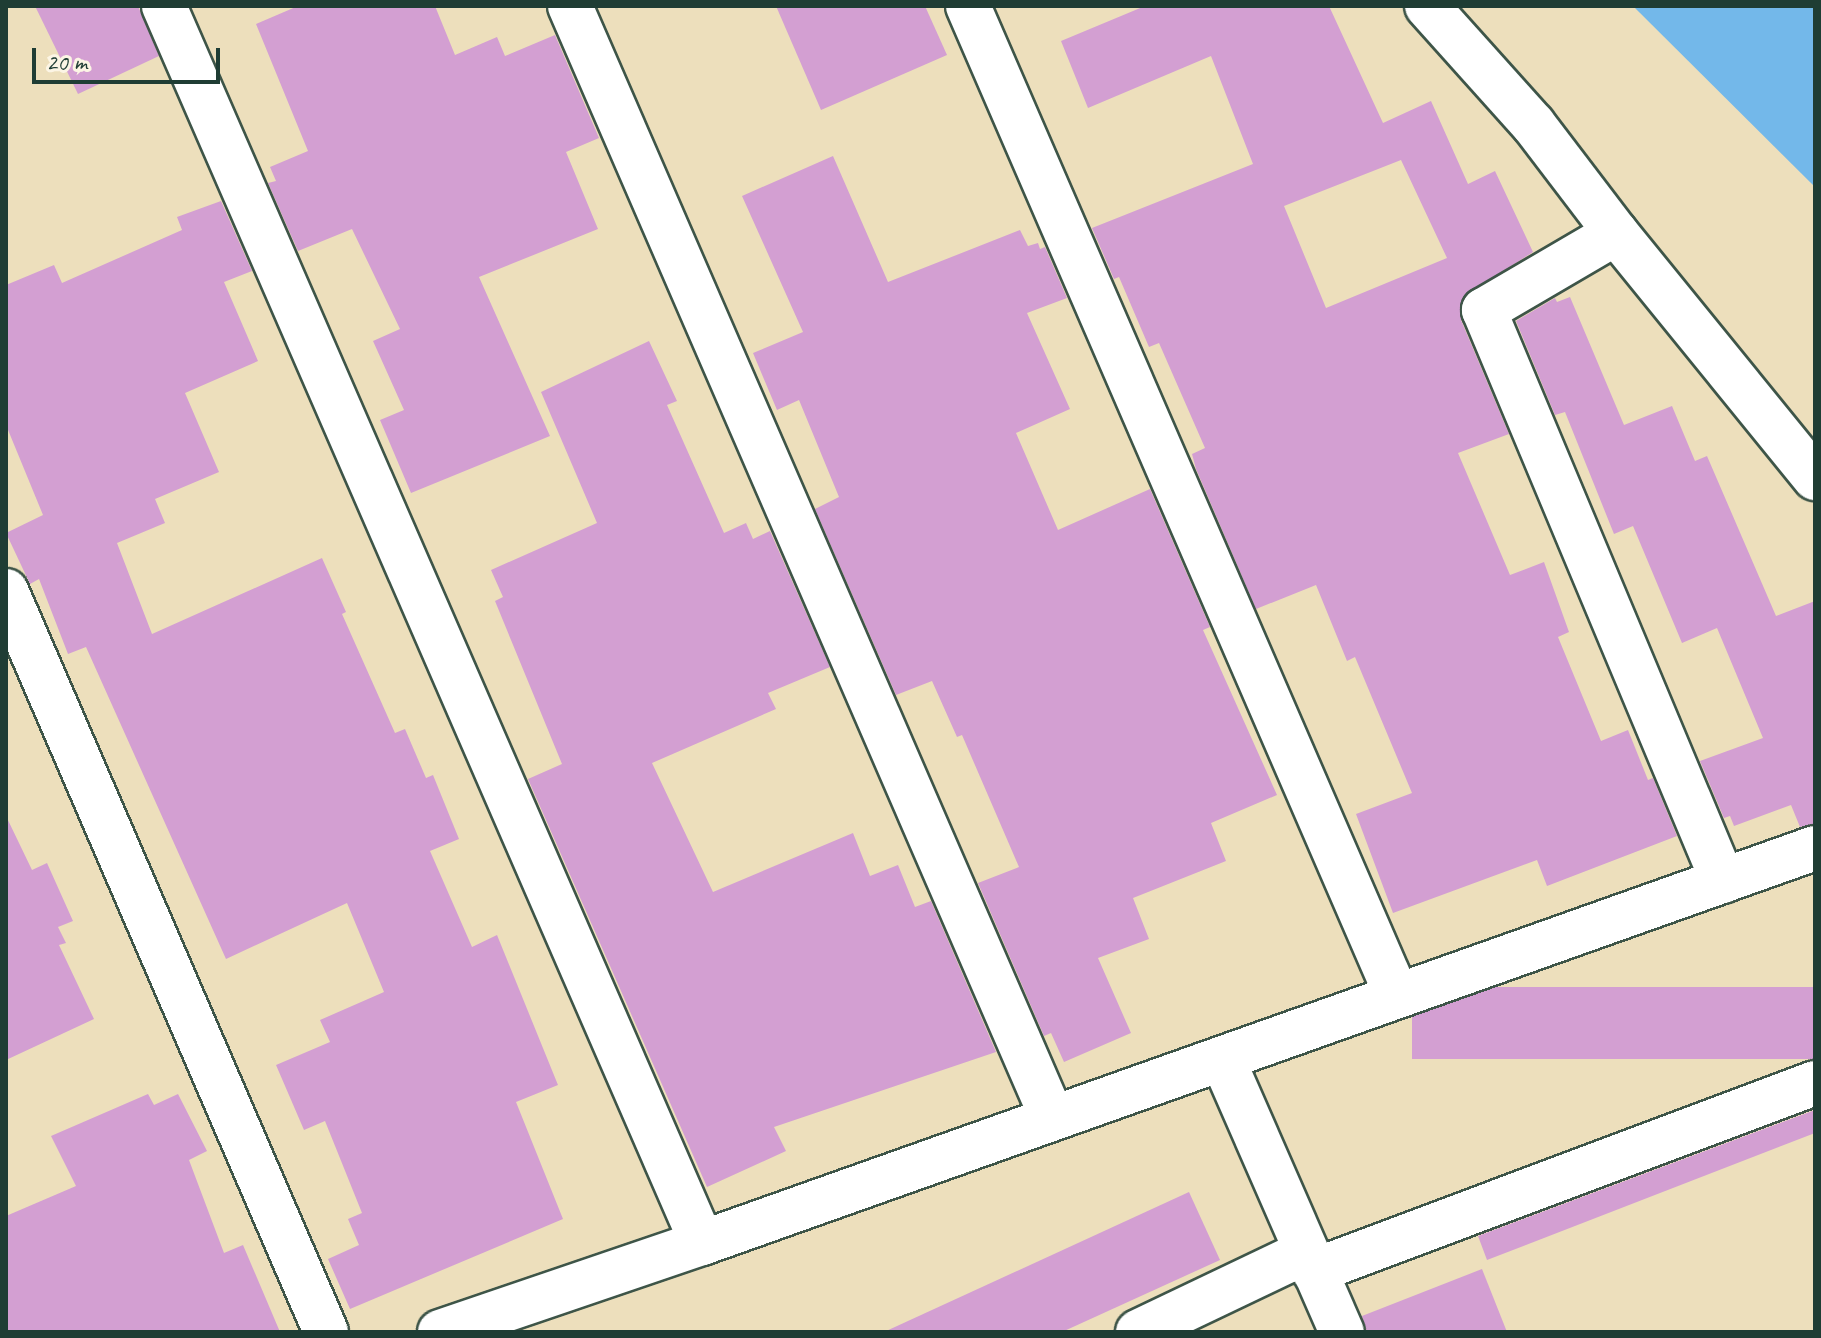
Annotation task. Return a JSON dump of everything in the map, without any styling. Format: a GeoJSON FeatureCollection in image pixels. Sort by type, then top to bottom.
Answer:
{"type":"FeatureCollection","features":[{"type":"Feature","properties":{"kind":"street"},"geometry":{"type":"LineString","coordinates":[[164,6],[702,1243]]}},
{"type":"Feature","properties":{"kind":"street"},"geometry":{"type":"LineString","coordinates":[[570,6],[1052,1117]]}},
{"type":"Feature","properties":{"kind":"street"},"geometry":{"type":"LineString","coordinates":[[968,6],[1397,996]]}},
{"type":"Feature","properties":{"kind":"street"},"geometry":{"type":"LineString","coordinates":[[1427,6],[1533,124],[1616,233],[1815,478]]}},
{"type":"Feature","properties":{"kind":"street"},"geometry":{"type":"LineString","coordinates":[[1616,233],[1484,310],[1723,881]]}},
{"type":"Feature","properties":{"kind":"street"},"geometry":{"type":"LineString","coordinates":[[6,591],[326,1332]]}},
{"type":"Feature","properties":{"kind":"street"},"geometry":{"type":"LineString","coordinates":[[440,1332],[1223,1060],[1815,848]]}},
{"type":"Feature","properties":{"kind":"street"},"geometry":{"type":"LineString","coordinates":[[1223,1060],[1342,1332]]}},
{"type":"Feature","properties":{"kind":"street"},"geometry":{"type":"LineString","coordinates":[[1138,1332],[1310,1261],[1815,1083]]}},
{"type":"Feature","properties":{"kind":"water"},"geometry":{"type":"Polygon","coordinates":[[[1633,6],[1815,6],[1815,187],[1633,6]]]}},
{"type":"Feature","properties":{"kind":"building"},"geometry":{"type":"Polygon","coordinates":[[[35,6],[138,6],[159,56],[78,94],[35,6]]]}},
{"type":"Feature","properties":{"kind":"building"},"geometry":{"type":"Polygon","coordinates":[[[298,6],[435,6],[455,55],[497,37],[505,56],[555,35],[599,138],[566,152],[598,229],[479,277],[550,436],[411,493],[380,420],[404,410],[373,341],[400,329],[352,229],[298,251],[268,183],[276,181],[270,167],[308,151],[256,24],[298,6]]]}},
{"type":"Feature","properties":{"kind":"building"},"geometry":{"type":"Polygon","coordinates":[[[776,6],[925,6],[947,55],[821,110],[776,6]]]}},
{"type":"Feature","properties":{"kind":"building"},"geometry":{"type":"Polygon","coordinates":[[[1145,6],[1329,6],[1383,123],[1431,101],[1468,184],[1495,171],[1533,252],[1463,297],[1461,320],[1509,434],[1458,453],[1510,575],[1544,562],[1569,632],[1558,637],[1601,741],[1628,730],[1648,780],[1653,778],[1677,836],[1547,886],[1537,860],[1393,913],[1356,814],[1412,793],[1355,657],[1347,661],[1316,585],[1256,609],[1196,469],[1192,454],[1205,448],[1159,343],[1149,347],[1119,277],[1114,279],[1092,228],[1253,164],[1211,56],[1088,108],[1061,41],[1145,6]],[[1401,160],[1284,206],[1326,308],[1447,258],[1401,160]]]}},
{"type":"Feature","properties":{"kind":"building"},"geometry":{"type":"Polygon","coordinates":[[[833,156],[888,282],[1020,230],[1028,246],[1038,243],[1040,249],[1045,247],[1067,298],[1027,313],[1070,409],[1016,433],[1058,530],[1150,489],[1210,627],[1203,630],[1277,795],[1211,823],[1226,861],[1133,898],[1149,939],[1098,958],[1131,1033],[1064,1062],[1051,1033],[1044,1036],[978,883],[1019,867],[962,735],[957,737],[932,681],[896,695],[815,509],[839,497],[799,400],[777,410],[753,353],[803,332],[742,196],[833,156]]]}},
{"type":"Feature","properties":{"kind":"building"},"geometry":{"type":"Polygon","coordinates":[[[221,201],[252,271],[224,282],[258,361],[185,393],[219,472],[155,499],[165,523],[117,543],[152,634],[322,558],[346,612],[342,614],[395,733],[405,729],[426,778],[433,775],[459,839],[430,851],[472,947],[497,935],[558,1085],[516,1102],[563,1219],[350,1309],[328,1259],[359,1245],[348,1219],[362,1213],[325,1121],[304,1130],[276,1065],[330,1042],[320,1020],[384,992],[347,903],[226,959],[86,647],[68,654],[39,579],[30,584],[6,533],[43,515],[6,425],[6,285],[54,265],[62,283],[182,230],[177,217],[221,201]]]}},
{"type":"Feature","properties":{"kind":"building"},"geometry":{"type":"Polygon","coordinates":[[[1570,297],[1624,425],[1672,406],[1695,461],[1707,456],[1776,616],[1815,601],[1815,824],[1800,827],[1791,805],[1734,826],[1730,816],[1724,818],[1700,761],[1763,738],[1717,628],[1682,643],[1633,526],[1614,534],[1565,412],[1555,415],[1516,321],[1555,298],[1557,302],[1570,297]]]}},
{"type":"Feature","properties":{"kind":"building"},"geometry":{"type":"Polygon","coordinates":[[[649,341],[677,401],[667,405],[724,533],[746,523],[753,539],[770,531],[830,667],[768,693],[776,709],[652,763],[713,892],[853,833],[870,876],[898,865],[915,907],[931,901],[996,1052],[774,1127],[786,1151],[707,1187],[528,779],[562,764],[495,601],[503,597],[491,570],[597,523],[541,392],[649,341]]]}},
{"type":"Feature","properties":{"kind":"building"},"geometry":{"type":"Polygon","coordinates":[[[6,816],[32,870],[47,863],[73,921],[58,927],[66,943],[59,945],[94,1019],[6,1060],[6,816]]]}},
{"type":"Feature","properties":{"kind":"building"},"geometry":{"type":"Polygon","coordinates":[[[1412,987],[1815,987],[1815,1059],[1412,1059],[1412,987]]]}},
{"type":"Feature","properties":{"kind":"building"},"geometry":{"type":"Polygon","coordinates":[[[148,1094],[154,1105],[178,1094],[207,1151],[189,1160],[224,1253],[243,1245],[280,1332],[6,1332],[6,1216],[76,1186],[51,1136],[148,1094]]]}},
{"type":"Feature","properties":{"kind":"building"},"geometry":{"type":"Polygon","coordinates":[[[1815,1110],[1815,1133],[1487,1260],[1478,1236],[1815,1110]]]}},
{"type":"Feature","properties":{"kind":"building"},"geometry":{"type":"Polygon","coordinates":[[[1189,1192],[1220,1260],[1062,1332],[884,1332],[1189,1192]]]}},
{"type":"Feature","properties":{"kind":"building"},"geometry":{"type":"Polygon","coordinates":[[[1482,1269],[1507,1332],[1367,1332],[1362,1316],[1482,1269]]]}}]}
